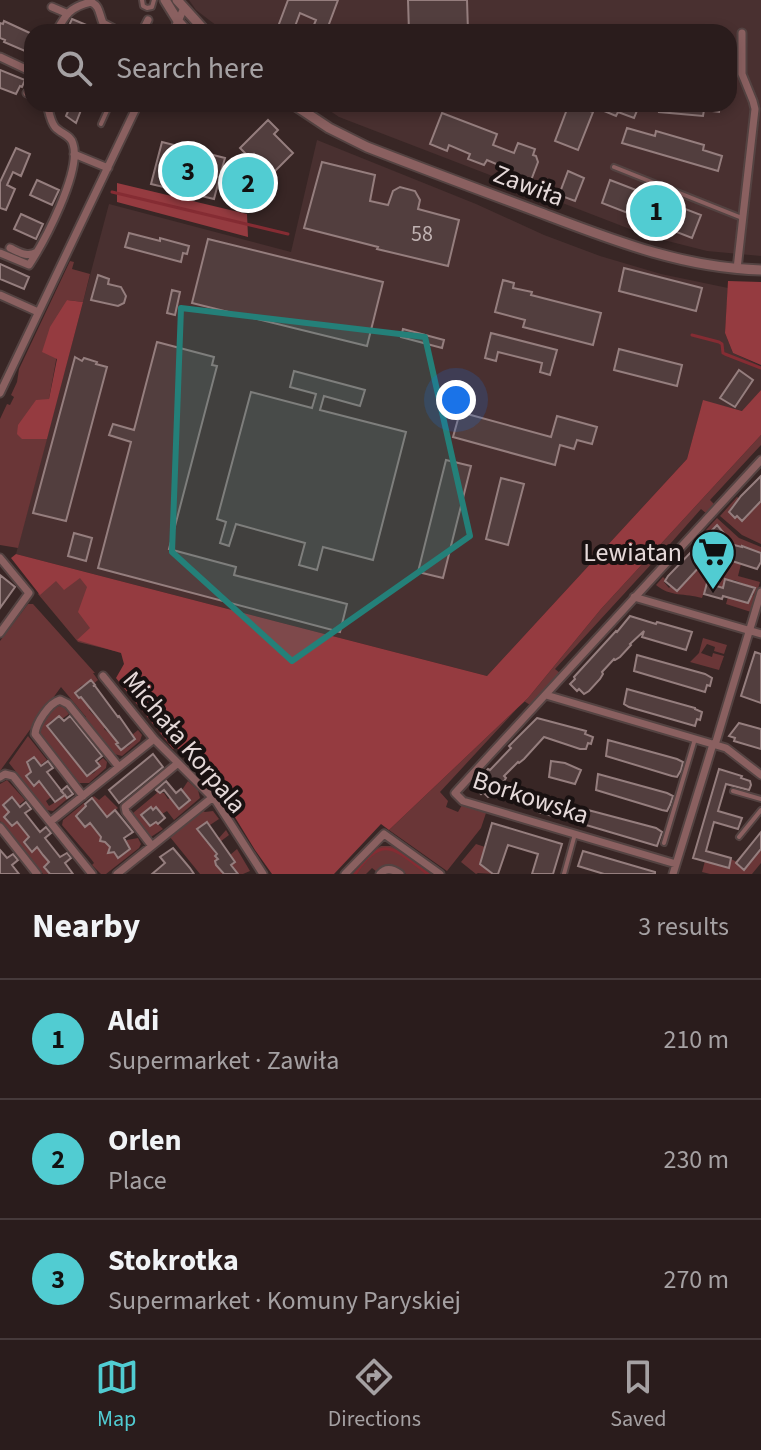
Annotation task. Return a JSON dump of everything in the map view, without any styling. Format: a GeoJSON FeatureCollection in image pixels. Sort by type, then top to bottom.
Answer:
{"type":"FeatureCollection","features":[{"type":"Feature","properties":{"kind":"street"},"geometry":{"type":"LineString","coordinates":[[165,0],[181,24]]}},
{"type":"Feature","properties":{"kind":"street"},"geometry":{"type":"LineString","coordinates":[[60,24],[66,13],[91,2],[96,4],[105,24]]}},
{"type":"Feature","properties":{"kind":"street"},"geometry":{"type":"LineString","coordinates":[[177,24],[180,4]]}},
{"type":"Feature","properties":{"kind":"street"},"geometry":{"type":"LineString","coordinates":[[180,4],[199,24]]}},
{"type":"Feature","properties":{"kind":"street"},"geometry":{"type":"LineString","coordinates":[[52,7],[66,13]]}},
{"type":"Feature","properties":{"kind":"street"},"geometry":{"type":"LineString","coordinates":[[146,24],[148,20]]}},
{"type":"Feature","properties":{"kind":"street"},"geometry":{"type":"LineString","coordinates":[[737,269],[755,109],[742,74],[742,33]]}},
{"type":"Feature","properties":{"kind":"street"},"geometry":{"type":"LineString","coordinates":[[0,57],[24,68]]}},
{"type":"Feature","properties":{"kind":"street"},"geometry":{"type":"LineString","coordinates":[[0,253],[29,265],[69,184],[74,154],[72,140],[53,124],[49,112]]}},
{"type":"Feature","properties":{"kind":"street"},"geometry":{"type":"LineString","coordinates":[[0,393],[134,112]]}},
{"type":"Feature","properties":{"kind":"street","name":"Zawiła"},"geometry":{"type":"LineString","coordinates":[[305,112],[367,147],[648,252],[684,261],[761,270]]}},
{"type":"Feature","properties":{"kind":"street"},"geometry":{"type":"LineString","coordinates":[[74,154],[108,168]]}},
{"type":"Feature","properties":{"kind":"street"},"geometry":{"type":"LineString","coordinates":[[10,248],[25,255],[38,252]]}},
{"type":"Feature","properties":{"kind":"street"},"geometry":{"type":"LineString","coordinates":[[0,295],[38,312]]}},
{"type":"Feature","properties":{"kind":"street","name":"Borkowska"},"geometry":{"type":"LineString","coordinates":[[676,864],[463,801],[455,793],[761,460]]}},
{"type":"Feature","properties":{"kind":"street"},"geometry":{"type":"LineString","coordinates":[[0,558],[29,593],[0,633]]}},
{"type":"Feature","properties":{"kind":"street"},"geometry":{"type":"LineString","coordinates":[[673,874],[761,592]]}},
{"type":"Feature","properties":{"kind":"street"},"geometry":{"type":"LineString","coordinates":[[634,597],[761,634]]}},
{"type":"Feature","properties":{"kind":"street","name":"Michała Korpala"},"geometry":{"type":"LineString","coordinates":[[103,676],[154,739],[213,797],[263,874]]}},
{"type":"Feature","properties":{"kind":"street"},"geometry":{"type":"LineString","coordinates":[[546,695],[726,748],[761,775]]}},
{"type":"Feature","properties":{"kind":"street"},"geometry":{"type":"LineString","coordinates":[[83,796],[35,736],[36,727],[52,705],[59,700],[67,703],[119,767]]}},
{"type":"Feature","properties":{"kind":"street"},"geometry":{"type":"LineString","coordinates":[[50,822],[154,739]]}},
{"type":"Feature","properties":{"kind":"street"},"geometry":{"type":"LineString","coordinates":[[152,846],[125,807],[178,763]]}},
{"type":"Feature","properties":{"kind":"street"},"geometry":{"type":"LineString","coordinates":[[3,775],[13,776],[92,874]]}},
{"type":"Feature","properties":{"kind":"street"},"geometry":{"type":"LineString","coordinates":[[118,874],[213,797]]}},
{"type":"Feature","properties":{"kind":"street"},"geometry":{"type":"LineString","coordinates":[[0,827],[37,874]]}},
{"type":"Feature","properties":{"kind":"street"},"geometry":{"type":"LineString","coordinates":[[345,874],[384,834],[440,874]]}},
{"type":"Feature","properties":{"kind":"street"},"geometry":{"type":"LineString","coordinates":[[380,874],[391,869],[400,874]]}},
{"type":"Feature","properties":{"kind":"lane"},"geometry":{"type":"LineString","coordinates":[[142,0],[147,8],[152,7],[154,0]]}},
{"type":"Feature","properties":{"kind":"lane"},"geometry":{"type":"LineString","coordinates":[[101,124],[106,112]]}},
{"type":"Feature","properties":{"kind":"lane"},"geometry":{"type":"LineString","coordinates":[[614,167],[742,218]]}},
{"type":"Feature","properties":{"kind":"lane"},"geometry":{"type":"LineString","coordinates":[[664,843],[695,739]]}},
{"type":"Feature","properties":{"kind":"lane"},"geometry":{"type":"LineString","coordinates":[[733,791],[761,799]]}},
{"type":"Feature","properties":{"kind":"lane"},"geometry":{"type":"LineString","coordinates":[[739,837],[761,810]]}},
{"type":"Feature","properties":{"kind":"lane"},"geometry":{"type":"LineString","coordinates":[[564,874],[575,834]]}},
{"type":"Feature","properties":{"kind":"highlighted area"},"geometry":{"type":"Polygon","coordinates":[[[181,308],[425,337],[470,536],[292,661],[172,552],[181,308]]]}},
{"type":"Feature","properties":{"kind":"shaded area"},"geometry":{"type":"Polygon","coordinates":[[[189,0],[761,0],[761,256],[707,251],[648,236],[332,112],[737,112],[737,24],[214,24],[196,10],[189,0]]]}},
{"type":"Feature","properties":{"kind":"shaded area"},"geometry":{"type":"Polygon","coordinates":[[[317,140],[600,256],[661,274],[728,288],[725,333],[733,353],[761,366],[761,390],[743,411],[703,401],[687,459],[487,676],[16,554],[109,204],[291,252],[317,140]]]}},
{"type":"Feature","properties":{"kind":"shaded area"},"geometry":{"type":"Polygon","coordinates":[[[117,183],[247,214],[248,237],[117,202],[117,183]]]}},
{"type":"Feature","properties":{"kind":"shaded area"},"geometry":{"type":"Polygon","coordinates":[[[70,261],[74,262],[72,269],[90,274],[83,302],[67,300],[49,399],[22,439],[47,439],[18,548],[0,545],[0,419],[14,397],[11,395],[19,369],[70,261]]]}},
{"type":"Feature","properties":{"kind":"shaded area"},"geometry":{"type":"Polygon","coordinates":[[[728,281],[761,282],[761,365],[733,353],[725,333],[728,281]]]}},
{"type":"Feature","properties":{"kind":"shaded area"},"geometry":{"type":"Polygon","coordinates":[[[67,300],[83,302],[47,439],[22,439],[17,434],[18,425],[36,400],[49,399],[57,359],[42,352],[50,327],[67,300]]]}},
{"type":"Feature","properties":{"kind":"shaded area"},"geometry":{"type":"Polygon","coordinates":[[[761,390],[761,435],[601,609],[528,698],[389,830],[381,824],[334,874],[272,874],[216,785],[211,789],[199,777],[202,773],[176,747],[173,749],[116,678],[124,664],[121,653],[77,640],[90,628],[78,612],[87,587],[80,578],[64,590],[56,581],[40,595],[11,558],[16,554],[487,676],[687,459],[703,400],[742,411],[761,390]]]}},
{"type":"Feature","properties":{"kind":"shaded area"},"geometry":{"type":"Polygon","coordinates":[[[761,435],[761,445],[710,500],[715,505],[707,514],[701,509],[670,544],[674,549],[672,551],[667,547],[555,669],[560,673],[530,705],[524,701],[601,609],[761,435]]]}},
{"type":"Feature","properties":{"kind":"shaded area"},"geometry":{"type":"Polygon","coordinates":[[[737,497],[740,499],[729,512],[742,521],[761,501],[761,544],[742,535],[720,516],[737,497]]]}},
{"type":"Feature","properties":{"kind":"shaded area"},"geometry":{"type":"Polygon","coordinates":[[[717,518],[739,538],[761,547],[761,553],[735,545],[732,553],[732,561],[741,564],[738,576],[760,582],[751,612],[726,604],[728,597],[753,596],[755,588],[734,580],[725,580],[723,588],[707,583],[702,598],[672,593],[656,585],[668,576],[664,582],[677,591],[698,569],[727,537],[717,525],[708,532],[706,530],[717,518]]]}},
{"type":"Feature","properties":{"kind":"shaded area"},"geometry":{"type":"Polygon","coordinates":[[[58,566],[141,588],[115,651],[78,642],[38,594],[58,566]]]}},
{"type":"Feature","properties":{"kind":"shaded area"},"geometry":{"type":"Polygon","coordinates":[[[28,604],[33,604],[95,673],[98,680],[92,685],[89,682],[81,686],[75,693],[82,695],[89,710],[119,742],[116,745],[121,750],[135,739],[132,735],[138,730],[142,735],[140,741],[122,756],[114,754],[61,687],[0,771],[0,641],[28,604]]]}},
{"type":"Feature","properties":{"kind":"shaded area"},"geometry":{"type":"Polygon","coordinates":[[[703,638],[727,645],[724,654],[714,651],[715,647],[707,644],[701,653],[712,657],[713,653],[724,656],[719,670],[690,662],[699,653],[703,638]]]}},
{"type":"Feature","properties":{"kind":"shaded area"},"geometry":{"type":"Polygon","coordinates":[[[59,706],[69,714],[62,719],[59,716],[47,726],[87,776],[94,773],[100,766],[97,763],[103,758],[107,762],[106,768],[89,783],[79,783],[41,736],[40,727],[59,706]]]}},
{"type":"Feature","properties":{"kind":"shaded area"},"geometry":{"type":"Polygon","coordinates":[[[518,707],[440,792],[448,801],[446,807],[458,812],[462,805],[486,813],[481,828],[447,871],[389,830],[518,707]]]}},
{"type":"Feature","properties":{"kind":"shaded area"},"geometry":{"type":"Polygon","coordinates":[[[28,736],[47,760],[40,765],[34,757],[28,762],[31,772],[26,776],[33,785],[39,781],[42,785],[44,783],[51,797],[46,801],[49,806],[64,794],[67,798],[72,795],[53,811],[46,810],[9,763],[28,736]]]}},
{"type":"Feature","properties":{"kind":"shaded area"},"geometry":{"type":"Polygon","coordinates":[[[176,770],[156,788],[159,793],[164,793],[180,809],[190,801],[182,790],[188,781],[198,790],[200,798],[174,820],[167,811],[162,814],[156,807],[141,814],[150,826],[156,822],[163,829],[151,837],[133,813],[157,793],[154,787],[176,770]]]}},
{"type":"Feature","properties":{"kind":"shaded area"},"geometry":{"type":"Polygon","coordinates":[[[7,780],[25,800],[19,805],[12,798],[9,812],[4,817],[12,826],[17,822],[29,837],[24,842],[31,851],[37,847],[49,862],[44,867],[50,874],[43,874],[0,821],[0,784],[7,780]]]}},
{"type":"Feature","properties":{"kind":"shaded area"},"geometry":{"type":"Polygon","coordinates":[[[105,795],[118,808],[109,816],[112,820],[119,815],[124,821],[101,840],[118,858],[127,840],[138,838],[141,844],[106,874],[101,874],[62,825],[63,820],[84,803],[87,807],[76,816],[85,826],[99,807],[92,798],[94,796],[99,800],[105,795]]]}},
{"type":"Feature","properties":{"kind":"shaded area"},"geometry":{"type":"Polygon","coordinates":[[[203,811],[213,811],[219,819],[197,829],[207,843],[217,836],[219,838],[226,830],[229,835],[212,848],[218,866],[235,862],[230,855],[237,849],[250,871],[243,874],[200,874],[170,837],[203,811]]]}},
{"type":"Feature","properties":{"kind":"shaded area"},"geometry":{"type":"Polygon","coordinates":[[[476,844],[485,847],[480,864],[493,874],[476,874],[461,862],[476,844]]]}},
{"type":"Feature","properties":{"kind":"shaded area"},"geometry":{"type":"Polygon","coordinates":[[[381,846],[397,849],[432,874],[406,874],[391,865],[381,867],[377,872],[372,868],[366,874],[351,874],[381,846]]]}},
{"type":"Feature","properties":{"kind":"shaded area"},"geometry":{"type":"Polygon","coordinates":[[[761,849],[761,863],[752,874],[702,872],[705,861],[728,868],[731,859],[737,862],[761,849]]]}},
{"type":"Feature","properties":{"kind":"building"},"geometry":{"type":"Polygon","coordinates":[[[288,0],[338,0],[329,24],[314,24],[316,20],[300,13],[296,24],[279,24],[288,0]]]}},
{"type":"Feature","properties":{"kind":"building"},"geometry":{"type":"Polygon","coordinates":[[[408,0],[467,0],[468,24],[409,24],[408,0]]]}},
{"type":"Feature","properties":{"kind":"building"},"geometry":{"type":"Polygon","coordinates":[[[4,21],[24,30],[24,51],[0,38],[0,23],[4,21]]]}},
{"type":"Feature","properties":{"kind":"building"},"geometry":{"type":"Polygon","coordinates":[[[0,70],[24,80],[16,94],[0,88],[0,70]]]}},
{"type":"Feature","properties":{"kind":"building"},"geometry":{"type":"Polygon","coordinates":[[[68,112],[80,112],[76,123],[66,116],[68,112]]]}},
{"type":"Feature","properties":{"kind":"building"},"geometry":{"type":"Polygon","coordinates":[[[566,112],[593,112],[578,150],[555,141],[566,112]]]}},
{"type":"Feature","properties":{"kind":"building"},"geometry":{"type":"Polygon","coordinates":[[[618,112],[636,112],[634,118],[618,112]]]}},
{"type":"Feature","properties":{"kind":"building"},"geometry":{"type":"Polygon","coordinates":[[[659,112],[704,112],[703,116],[659,112]]]}},
{"type":"Feature","properties":{"kind":"building"},"geometry":{"type":"Polygon","coordinates":[[[442,113],[497,134],[493,145],[514,153],[518,143],[535,149],[533,155],[538,162],[530,183],[506,174],[508,169],[487,160],[484,165],[468,159],[470,154],[449,145],[447,151],[430,144],[442,113]]]}},
{"type":"Feature","properties":{"kind":"building"},"geometry":{"type":"Polygon","coordinates":[[[268,120],[278,130],[274,134],[293,153],[273,173],[254,154],[250,158],[240,148],[268,120]]]}},
{"type":"Feature","properties":{"kind":"building"},"geometry":{"type":"Polygon","coordinates":[[[627,128],[655,136],[656,131],[704,145],[703,150],[722,156],[718,171],[622,143],[627,128]]]}},
{"type":"Feature","properties":{"kind":"building"},"geometry":{"type":"Polygon","coordinates":[[[162,142],[225,158],[221,172],[264,182],[262,190],[219,180],[214,199],[151,184],[162,142]]]}},
{"type":"Feature","properties":{"kind":"building"},"geometry":{"type":"Polygon","coordinates":[[[16,148],[30,154],[21,176],[13,172],[7,185],[15,189],[6,210],[0,208],[0,182],[16,148]]]}},
{"type":"Feature","properties":{"kind":"building"},"geometry":{"type":"Polygon","coordinates":[[[322,162],[375,175],[370,201],[388,205],[393,191],[400,187],[415,191],[420,200],[418,209],[459,220],[448,266],[304,228],[322,162]]]}},
{"type":"Feature","properties":{"kind":"building"},"geometry":{"type":"Polygon","coordinates":[[[568,171],[584,178],[575,201],[559,195],[568,171]]]}},
{"type":"Feature","properties":{"kind":"building"},"geometry":{"type":"Polygon","coordinates":[[[37,180],[59,190],[52,205],[30,195],[37,180]]]}},
{"type":"Feature","properties":{"kind":"building"},"geometry":{"type":"Polygon","coordinates":[[[610,180],[701,215],[692,238],[602,203],[610,180]]]}},
{"type":"Feature","properties":{"kind":"building"},"geometry":{"type":"Polygon","coordinates":[[[21,214],[43,224],[36,239],[14,229],[21,214]]]}},
{"type":"Feature","properties":{"kind":"building"},"geometry":{"type":"Polygon","coordinates":[[[129,233],[189,246],[187,254],[183,253],[181,262],[125,247],[129,233]]]}},
{"type":"Feature","properties":{"kind":"building"},"geometry":{"type":"Polygon","coordinates":[[[208,239],[383,282],[367,346],[192,303],[208,239]]]}},
{"type":"Feature","properties":{"kind":"building"},"geometry":{"type":"Polygon","coordinates":[[[0,264],[29,277],[24,289],[0,279],[0,264]]]}},
{"type":"Feature","properties":{"kind":"building"},"geometry":{"type":"Polygon","coordinates":[[[624,268],[702,288],[696,311],[619,291],[624,268]]]}},
{"type":"Feature","properties":{"kind":"building"},"geometry":{"type":"Polygon","coordinates":[[[98,275],[109,279],[108,284],[121,287],[126,296],[124,303],[118,306],[91,300],[98,275]]]}},
{"type":"Feature","properties":{"kind":"building"},"geometry":{"type":"Polygon","coordinates":[[[503,280],[514,283],[513,288],[532,292],[531,295],[601,313],[593,345],[523,327],[525,320],[495,312],[503,280]]]}},
{"type":"Feature","properties":{"kind":"building"},"geometry":{"type":"Polygon","coordinates":[[[172,290],[180,292],[175,315],[167,313],[172,290]]]}},
{"type":"Feature","properties":{"kind":"building"},"geometry":{"type":"Polygon","coordinates":[[[403,329],[444,340],[442,348],[401,337],[403,329]]]}},
{"type":"Feature","properties":{"kind":"building"},"geometry":{"type":"Polygon","coordinates":[[[491,333],[557,350],[550,375],[540,372],[542,363],[498,352],[496,361],[485,358],[491,333]]]}},
{"type":"Feature","properties":{"kind":"building"},"geometry":{"type":"Polygon","coordinates":[[[157,342],[214,357],[212,365],[217,366],[169,549],[236,567],[234,575],[347,604],[340,632],[98,568],[131,442],[109,435],[113,424],[134,430],[157,342]]]}},
{"type":"Feature","properties":{"kind":"building"},"geometry":{"type":"Polygon","coordinates":[[[619,349],[682,365],[677,386],[614,370],[619,349]]]}},
{"type":"Feature","properties":{"kind":"building"},"geometry":{"type":"Polygon","coordinates":[[[75,357],[107,367],[66,521],[33,513],[75,357]]]}},
{"type":"Feature","properties":{"kind":"building"},"geometry":{"type":"Polygon","coordinates":[[[739,370],[753,380],[735,407],[720,398],[739,370]]]}},
{"type":"Feature","properties":{"kind":"building"},"geometry":{"type":"Polygon","coordinates":[[[294,371],[365,390],[360,406],[324,396],[320,410],[406,432],[373,560],[323,547],[317,570],[299,565],[305,543],[236,524],[229,546],[220,543],[226,522],[217,519],[251,392],[312,408],[316,394],[290,387],[294,371]]]}},
{"type":"Feature","properties":{"kind":"building"},"geometry":{"type":"Polygon","coordinates":[[[460,412],[551,437],[557,416],[597,427],[592,444],[577,440],[574,449],[560,445],[555,465],[453,437],[460,412]]]}},
{"type":"Feature","properties":{"kind":"building"},"geometry":{"type":"Polygon","coordinates":[[[446,460],[471,466],[443,578],[418,572],[446,460]]]}},
{"type":"Feature","properties":{"kind":"building"},"geometry":{"type":"Polygon","coordinates":[[[761,476],[761,501],[742,521],[737,516],[735,518],[729,512],[761,476]]]}},
{"type":"Feature","properties":{"kind":"building"},"geometry":{"type":"Polygon","coordinates":[[[501,478],[524,484],[508,545],[486,539],[501,478]]]}},
{"type":"Feature","properties":{"kind":"building"},"geometry":{"type":"Polygon","coordinates":[[[717,525],[727,537],[677,591],[665,581],[668,576],[717,525]]]}},
{"type":"Feature","properties":{"kind":"building"},"geometry":{"type":"Polygon","coordinates":[[[74,533],[92,538],[86,561],[68,556],[74,533]]]}},
{"type":"Feature","properties":{"kind":"building"},"geometry":{"type":"Polygon","coordinates":[[[734,545],[761,553],[757,569],[732,561],[734,545]]]}},
{"type":"Feature","properties":{"kind":"building"},"geometry":{"type":"Polygon","coordinates":[[[0,575],[15,587],[0,608],[0,575]]]}},
{"type":"Feature","properties":{"kind":"building"},"geometry":{"type":"Polygon","coordinates":[[[725,579],[755,588],[748,603],[704,594],[707,583],[723,588],[725,579]]]}},
{"type":"Feature","properties":{"kind":"building"},"geometry":{"type":"Polygon","coordinates":[[[630,616],[692,632],[686,650],[642,637],[644,631],[602,672],[589,691],[584,694],[579,689],[577,691],[570,684],[574,677],[630,616]]]}},
{"type":"Feature","properties":{"kind":"building"},"geometry":{"type":"Polygon","coordinates":[[[755,652],[761,654],[761,703],[741,696],[755,652]]]}},
{"type":"Feature","properties":{"kind":"building"},"geometry":{"type":"Polygon","coordinates":[[[637,655],[705,674],[712,678],[710,686],[707,685],[705,692],[634,671],[637,655]]]}},
{"type":"Feature","properties":{"kind":"building"},"geometry":{"type":"Polygon","coordinates":[[[91,680],[135,739],[121,750],[75,693],[91,680]]]}},
{"type":"Feature","properties":{"kind":"building"},"geometry":{"type":"Polygon","coordinates":[[[627,689],[695,708],[702,712],[700,720],[697,719],[695,726],[629,707],[624,704],[627,689]]]}},
{"type":"Feature","properties":{"kind":"building"},"geometry":{"type":"Polygon","coordinates":[[[59,716],[64,721],[70,716],[102,756],[96,761],[100,766],[87,776],[47,726],[59,716]]]}},
{"type":"Feature","properties":{"kind":"building"},"geometry":{"type":"Polygon","coordinates":[[[537,718],[586,731],[585,734],[593,737],[591,744],[588,743],[586,749],[580,749],[544,737],[504,776],[503,783],[493,794],[488,797],[483,792],[481,794],[476,789],[481,783],[478,780],[537,718]]]}},
{"type":"Feature","properties":{"kind":"building"},"geometry":{"type":"Polygon","coordinates":[[[739,723],[761,729],[761,749],[734,741],[735,738],[729,736],[739,723]]]}},
{"type":"Feature","properties":{"kind":"building"},"geometry":{"type":"Polygon","coordinates":[[[608,740],[677,759],[683,762],[681,770],[677,777],[606,756],[608,740]]]}},
{"type":"Feature","properties":{"kind":"building"},"geometry":{"type":"Polygon","coordinates":[[[153,754],[163,767],[119,803],[109,790],[153,754]]]}},
{"type":"Feature","properties":{"kind":"building"},"geometry":{"type":"Polygon","coordinates":[[[34,757],[41,766],[48,761],[53,768],[47,772],[61,791],[67,786],[73,794],[55,802],[39,781],[34,786],[26,776],[31,772],[27,762],[34,757]]]}},
{"type":"Feature","properties":{"kind":"building"},"geometry":{"type":"Polygon","coordinates":[[[551,761],[581,770],[575,784],[549,777],[551,761]]]}},
{"type":"Feature","properties":{"kind":"building"},"geometry":{"type":"Polygon","coordinates":[[[719,769],[742,776],[751,785],[749,790],[726,784],[718,811],[742,818],[738,829],[714,822],[706,851],[731,858],[729,868],[693,858],[719,769]]]}},
{"type":"Feature","properties":{"kind":"building"},"geometry":{"type":"Polygon","coordinates":[[[598,774],[667,793],[673,796],[670,805],[667,811],[662,810],[596,790],[598,774]]]}},
{"type":"Feature","properties":{"kind":"building"},"geometry":{"type":"Polygon","coordinates":[[[166,781],[176,793],[181,789],[190,800],[179,809],[164,790],[160,793],[156,790],[166,781]]]}},
{"type":"Feature","properties":{"kind":"building"},"geometry":{"type":"Polygon","coordinates":[[[541,796],[570,805],[564,819],[538,812],[541,796]]]}},
{"type":"Feature","properties":{"kind":"building"},"geometry":{"type":"Polygon","coordinates":[[[12,797],[20,807],[26,802],[31,809],[25,813],[40,832],[46,827],[51,833],[45,838],[60,857],[67,853],[71,858],[65,863],[73,874],[50,874],[44,867],[49,862],[37,847],[32,852],[24,842],[29,837],[17,822],[12,826],[4,817],[9,812],[3,805],[12,797]]]}},
{"type":"Feature","properties":{"kind":"building"},"geometry":{"type":"Polygon","coordinates":[[[92,798],[107,817],[115,810],[133,832],[124,838],[130,849],[118,858],[114,852],[108,853],[110,847],[100,841],[101,837],[90,823],[85,827],[76,816],[92,798]]]}},
{"type":"Feature","properties":{"kind":"building"},"geometry":{"type":"Polygon","coordinates":[[[151,807],[153,810],[156,807],[165,818],[150,826],[141,815],[151,807]]]}},
{"type":"Feature","properties":{"kind":"building"},"geometry":{"type":"Polygon","coordinates":[[[588,810],[656,828],[662,832],[657,846],[586,825],[588,810]]]}},
{"type":"Feature","properties":{"kind":"building"},"geometry":{"type":"Polygon","coordinates":[[[207,822],[235,862],[231,865],[238,874],[224,874],[216,865],[217,854],[197,829],[207,822]]]}},
{"type":"Feature","properties":{"kind":"building"},"geometry":{"type":"Polygon","coordinates":[[[492,823],[562,844],[553,874],[532,874],[538,854],[508,845],[498,874],[493,874],[480,864],[492,823]]]}},
{"type":"Feature","properties":{"kind":"building"},"geometry":{"type":"Polygon","coordinates":[[[761,832],[761,849],[744,870],[736,863],[761,832]]]}},
{"type":"Feature","properties":{"kind":"building"},"geometry":{"type":"Polygon","coordinates":[[[173,848],[194,874],[152,874],[165,863],[160,857],[173,848]]]}},
{"type":"Feature","properties":{"kind":"building"},"geometry":{"type":"Polygon","coordinates":[[[0,850],[7,858],[13,854],[18,860],[12,865],[19,874],[0,874],[0,850]]]}},
{"type":"Feature","properties":{"kind":"building"},"geometry":{"type":"Polygon","coordinates":[[[583,851],[655,874],[604,874],[578,866],[583,851]]]}},
{"type":"Feature","properties":{"kind":"waterway"},"geometry":{"type":"LineString","coordinates":[[112,192],[288,234]]}},
{"type":"Feature","properties":{"kind":"waterway"},"geometry":{"type":"LineString","coordinates":[[692,335],[719,342],[723,353],[761,368]]}},
{"type":"Feature","properties":{"kind":"waterway"},"geometry":{"type":"LineString","coordinates":[[355,874],[365,861],[382,849],[398,852],[428,874]]}},
{"type":"Feature","properties":{"kind":"place","name":"Stokrotka"},"geometry":{"type":"Point","coordinates":[188,171]}},
{"type":"Feature","properties":{"kind":"place","name":"Orlen"},"geometry":{"type":"Point","coordinates":[248,183]}},
{"type":"Feature","properties":{"kind":"place","name":"Aldi"},"geometry":{"type":"Point","coordinates":[656,211]}},
{"type":"Feature","properties":{"kind":"place","name":"Lewiatan"},"geometry":{"type":"Point","coordinates":[713,591]}}]}
